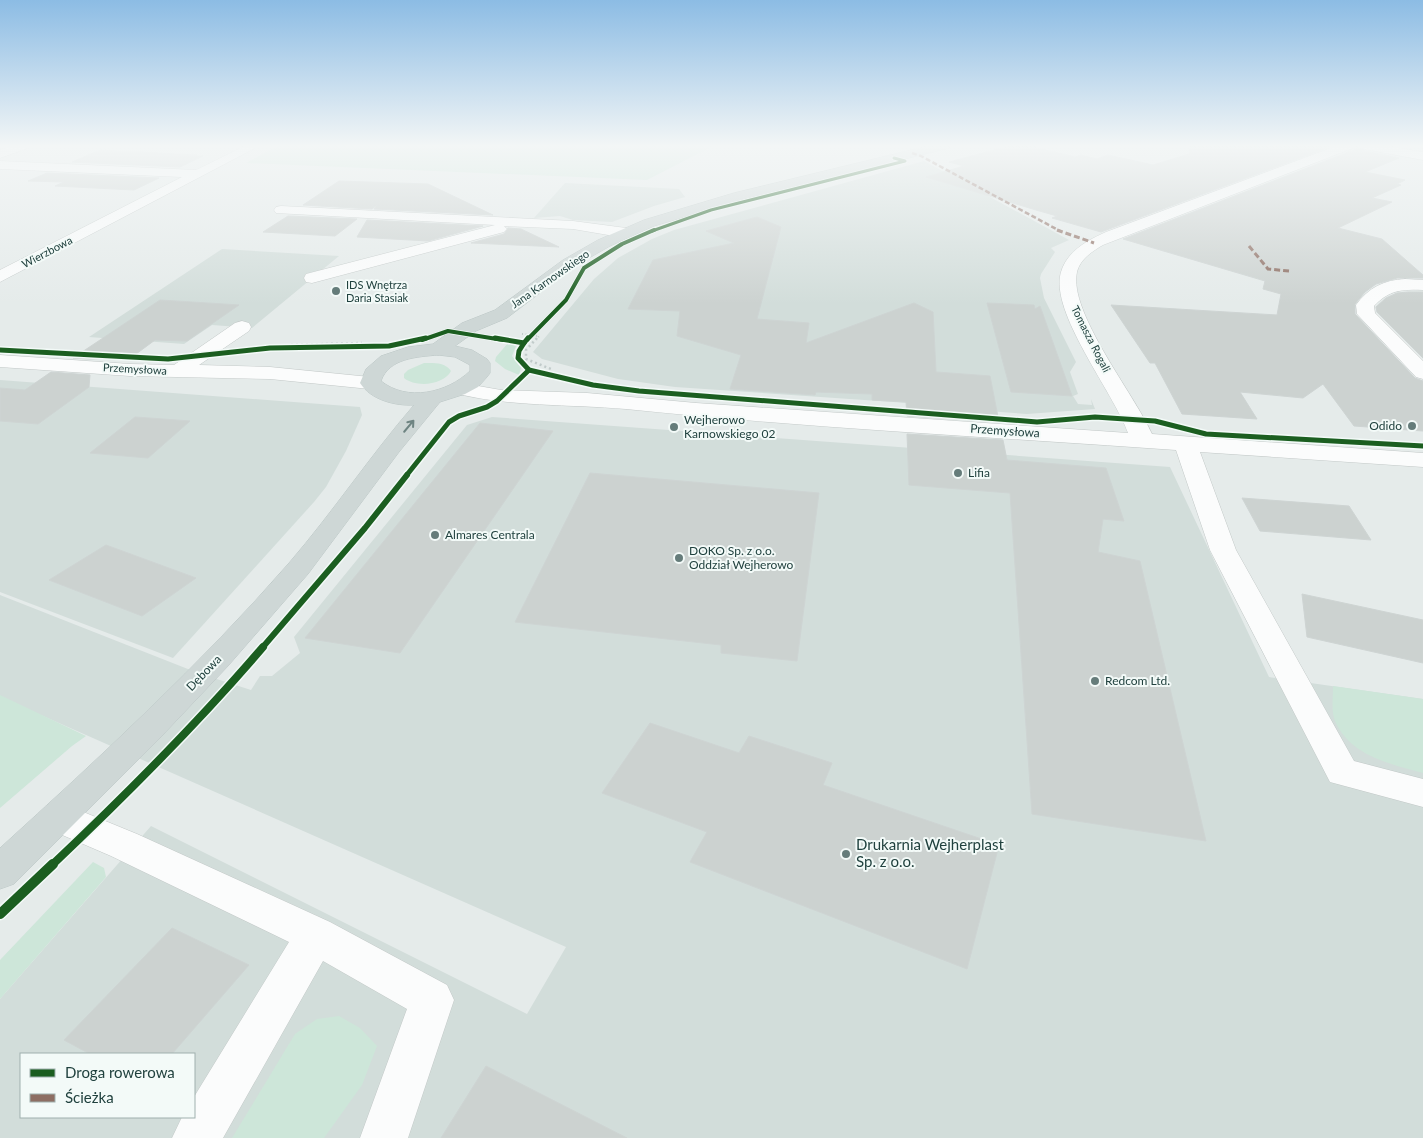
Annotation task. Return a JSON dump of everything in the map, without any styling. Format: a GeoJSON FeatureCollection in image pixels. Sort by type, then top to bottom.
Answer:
{"type":"FeatureCollection","features":[{"type":"Feature","properties":{"kind":"main road","name":"Jana Karnowskiego"},"geometry":{"type":"LineString","coordinates":[[438,349],[469,327],[501,314],[569,263],[626,233],[694,208],[733,198]]}},
{"type":"Feature","properties":{"kind":"main road","name":"Jana Karnowskiego"},"geometry":{"type":"LineString","coordinates":[[461,389],[474,381],[476,364],[495,331],[501,314]]}},
{"type":"Feature","properties":{"kind":"main road"},"geometry":{"type":"LineString","coordinates":[[461,389],[433,397],[410,399],[390,396],[376,391],[370,382],[372,372],[383,362],[406,354],[438,349],[457,351],[476,364]]}},
{"type":"Feature","properties":{"kind":"main road","name":"Dębowa"},"geometry":{"type":"LineString","coordinates":[[385,454],[390,396]]}},
{"type":"Feature","properties":{"kind":"main road","name":"Dębowa"},"geometry":{"type":"LineString","coordinates":[[0,872],[157,722],[235,639],[286,582],[363,487],[385,454],[433,397]]}},
{"type":"Feature","properties":{"kind":"street","name":"Wierzbowa"},"geometry":{"type":"LineString","coordinates":[[0,277],[151,198]]}},
{"type":"Feature","properties":{"kind":"street","name":"Tomasza Rogali"},"geometry":{"type":"LineString","coordinates":[[1143,441],[1132,415],[1087,336],[1073,305],[1068,286],[1069,272],[1084,249],[1111,235],[1207,198]]}},
{"type":"Feature","properties":{"kind":"street"},"geometry":{"type":"LineString","coordinates":[[281,210],[593,226],[626,233]]}},
{"type":"Feature","properties":{"kind":"street"},"geometry":{"type":"LineString","coordinates":[[312,278],[509,227],[514,222]]}},
{"type":"Feature","properties":{"kind":"street"},"geometry":{"type":"LineString","coordinates":[[0,258],[33,259]]}},
{"type":"Feature","properties":{"kind":"street"},"geometry":{"type":"LineString","coordinates":[[1423,285],[1387,286],[1376,292],[1365,305],[1366,314],[1423,373]]}},
{"type":"Feature","properties":{"kind":"street"},"geometry":{"type":"LineString","coordinates":[[178,371],[242,327]]}},
{"type":"Feature","properties":{"kind":"street","name":"Przemysłowa"},"geometry":{"type":"LineString","coordinates":[[0,361],[178,371],[270,373],[370,382]]}},
{"type":"Feature","properties":{"kind":"street","name":"Przemysłowa"},"geometry":{"type":"LineString","coordinates":[[270,373],[383,362]]}},
{"type":"Feature","properties":{"kind":"street","name":"Przemysłowa"},"geometry":{"type":"LineString","coordinates":[[476,364],[522,370],[587,399]]}},
{"type":"Feature","properties":{"kind":"street","name":"Przemysłowa"},"geometry":{"type":"LineString","coordinates":[[461,389],[517,397],[587,399],[705,410],[1423,460]]}},
{"type":"Feature","properties":{"kind":"street"},"geometry":{"type":"LineString","coordinates":[[1186,444],[1224,550],[1342,772],[1423,793]]}},
{"type":"Feature","properties":{"kind":"street"},"geometry":{"type":"LineString","coordinates":[[59,817],[124,845],[316,935],[432,1000],[384,1138]]}},
{"type":"Feature","properties":{"kind":"street"},"geometry":{"type":"LineString","coordinates":[[196,1138],[316,935]]}},
{"type":"Feature","properties":{"kind":"path"},"geometry":{"type":"LineString","coordinates":[[518,351],[538,329]]}},
{"type":"Feature","properties":{"kind":"path"},"geometry":{"type":"LineString","coordinates":[[284,348],[369,346]]}},
{"type":"Feature","properties":{"kind":"path"},"geometry":{"type":"LineString","coordinates":[[522,370],[556,377]]}},
{"type":"Feature","properties":{"kind":"shaded area"},"geometry":{"type":"Polygon","coordinates":[[[552,198],[681,198],[612,222],[573,220],[560,216],[534,218],[552,198]]]}},
{"type":"Feature","properties":{"kind":"shaded area"},"geometry":{"type":"Polygon","coordinates":[[[790,198],[992,198],[1069,240],[1051,248],[1055,252],[1040,278],[1044,298],[1076,362],[1070,372],[1078,394],[1073,396],[1078,404],[1092,405],[1091,399],[1095,409],[1027,414],[959,409],[952,406],[675,387],[618,379],[542,359],[533,352],[594,279],[618,258],[652,239],[674,230],[790,198]]]}},
{"type":"Feature","properties":{"kind":"shaded area"},"geometry":{"type":"Polygon","coordinates":[[[222,249],[339,256],[252,328],[212,325],[184,344],[89,337],[222,249]]]}},
{"type":"Feature","properties":{"kind":"shaded area"},"geometry":{"type":"Polygon","coordinates":[[[0,380],[360,407],[362,415],[346,451],[326,487],[173,658],[0,592],[0,380]]]}},
{"type":"Feature","properties":{"kind":"shaded area"},"geometry":{"type":"Polygon","coordinates":[[[492,417],[1170,467],[1269,677],[1423,699],[1423,1138],[0,1138],[0,999],[151,826],[527,1014],[566,947],[0,697],[0,595],[198,673],[251,690],[260,676],[272,676],[300,653],[294,637],[467,425],[492,417]]]}},
{"type":"Feature","properties":{"kind":"green space"},"geometry":{"type":"Polygon","coordinates":[[[508,343],[516,346],[512,356],[521,368],[519,375],[505,369],[495,361],[496,357],[508,343]]]}},
{"type":"Feature","properties":{"kind":"green space"},"geometry":{"type":"Polygon","coordinates":[[[424,363],[446,366],[451,371],[442,379],[429,384],[415,383],[404,378],[404,374],[408,370],[424,363]]]}},
{"type":"Feature","properties":{"kind":"green space"},"geometry":{"type":"Polygon","coordinates":[[[1333,686],[1423,699],[1423,773],[1373,757],[1351,743],[1335,721],[1333,686]]]}},
{"type":"Feature","properties":{"kind":"green space"},"geometry":{"type":"Polygon","coordinates":[[[0,695],[86,736],[0,808],[0,695]]]}},
{"type":"Feature","properties":{"kind":"green space"},"geometry":{"type":"Polygon","coordinates":[[[93,862],[104,868],[106,877],[0,999],[0,960],[93,862]]]}},
{"type":"Feature","properties":{"kind":"green space"},"geometry":{"type":"Polygon","coordinates":[[[339,1016],[360,1028],[377,1046],[362,1085],[324,1138],[232,1138],[295,1034],[317,1019],[339,1016]]]}},
{"type":"Feature","properties":{"kind":"building"},"geometry":{"type":"Polygon","coordinates":[[[313,198],[458,198],[493,215],[374,209],[377,205],[372,209],[303,205],[313,198]]]}},
{"type":"Feature","properties":{"kind":"building"},"geometry":{"type":"Polygon","coordinates":[[[997,198],[1192,198],[1101,232],[1052,218],[1057,216],[997,198]]]}},
{"type":"Feature","properties":{"kind":"building"},"geometry":{"type":"Polygon","coordinates":[[[1229,198],[1373,198],[1392,202],[1338,228],[1382,239],[1423,275],[1423,278],[1397,278],[1376,284],[1365,292],[1355,304],[1355,314],[1415,378],[1423,381],[1423,431],[1354,426],[1323,384],[1303,398],[1240,392],[1257,419],[1182,414],[1155,363],[1150,363],[1111,305],[1277,315],[1281,294],[1263,289],[1265,281],[1123,239],[1229,198]]]}},
{"type":"Feature","properties":{"kind":"building"},"geometry":{"type":"Polygon","coordinates":[[[288,216],[357,219],[335,236],[263,232],[288,216]]]}},
{"type":"Feature","properties":{"kind":"building"},"geometry":{"type":"Polygon","coordinates":[[[757,217],[781,227],[757,319],[809,323],[806,343],[914,303],[933,312],[936,372],[990,376],[999,422],[907,416],[906,402],[872,400],[872,394],[816,392],[815,395],[730,389],[741,355],[677,336],[680,311],[628,309],[653,260],[734,243],[706,231],[757,217]]]}},
{"type":"Feature","properties":{"kind":"building"},"geometry":{"type":"Polygon","coordinates":[[[367,220],[483,226],[428,241],[357,237],[367,220]]]}},
{"type":"Feature","properties":{"kind":"building"},"geometry":{"type":"Polygon","coordinates":[[[508,228],[521,229],[559,247],[471,243],[504,234],[508,228]]]}},
{"type":"Feature","properties":{"kind":"building"},"geometry":{"type":"Polygon","coordinates":[[[1423,292],[1423,358],[1377,312],[1376,307],[1386,298],[1397,293],[1423,292]]]}},
{"type":"Feature","properties":{"kind":"building"},"geometry":{"type":"Polygon","coordinates":[[[160,300],[239,305],[187,341],[155,340],[132,357],[73,358],[160,300]]]}},
{"type":"Feature","properties":{"kind":"building"},"geometry":{"type":"Polygon","coordinates":[[[987,303],[1034,305],[1035,309],[1040,306],[1072,396],[1011,392],[987,303]]]}},
{"type":"Feature","properties":{"kind":"building"},"geometry":{"type":"Polygon","coordinates":[[[51,372],[90,375],[89,387],[38,424],[0,421],[0,388],[25,390],[51,372]]]}},
{"type":"Feature","properties":{"kind":"building"},"geometry":{"type":"Polygon","coordinates":[[[135,417],[190,421],[148,458],[90,453],[135,417]]]}},
{"type":"Feature","properties":{"kind":"building","name":"Almares Centrala"},"geometry":{"type":"Polygon","coordinates":[[[480,423],[553,431],[400,653],[305,638],[480,423]]]}},
{"type":"Feature","properties":{"kind":"building","name":"Redcom Ltd."},"geometry":{"type":"Polygon","coordinates":[[[907,434],[1003,440],[1007,460],[1106,468],[1124,521],[1103,519],[1098,552],[1140,561],[1206,841],[1032,814],[1010,493],[909,485],[907,434]]]}},
{"type":"Feature","properties":{"kind":"building","name":"DOKO Sp. z o.o. Oddział Wejherowo"},"geometry":{"type":"Polygon","coordinates":[[[590,473],[819,493],[797,661],[721,653],[721,645],[515,622],[590,473]]]}},
{"type":"Feature","properties":{"kind":"building"},"geometry":{"type":"Polygon","coordinates":[[[1242,498],[1349,506],[1371,540],[1260,531],[1242,498]]]}},
{"type":"Feature","properties":{"kind":"building"},"geometry":{"type":"Polygon","coordinates":[[[106,545],[196,578],[142,616],[49,580],[106,545]]]}},
{"type":"Feature","properties":{"kind":"building"},"geometry":{"type":"Polygon","coordinates":[[[1302,594],[1423,620],[1423,663],[1307,637],[1302,594]]]}},
{"type":"Feature","properties":{"kind":"building","name":"Drukarnia Wejherplast Sp. z o.o."},"geometry":{"type":"Polygon","coordinates":[[[650,723],[739,753],[749,736],[832,763],[823,785],[999,845],[967,969],[690,862],[707,832],[602,793],[650,723]]]}},
{"type":"Feature","properties":{"kind":"building"},"geometry":{"type":"Polygon","coordinates":[[[172,928],[249,965],[173,1053],[88,1053],[64,1040],[172,928]]]}},
{"type":"Feature","properties":{"kind":"building"},"geometry":{"type":"Polygon","coordinates":[[[486,1066],[627,1138],[441,1138],[486,1066]]]}},
{"type":"Feature","properties":{"kind":"marked path"},"geometry":{"type":"LineString","coordinates":[[998,198],[1057,230],[1094,243]]}},
{"type":"Feature","properties":{"kind":"marked path"},"geometry":{"type":"LineString","coordinates":[[1249,246],[1268,269],[1289,271]]}},
{"type":"Feature","properties":{"kind":"cycle path"},"geometry":{"type":"LineString","coordinates":[[524,343],[566,300],[584,268],[594,260],[622,244],[666,225],[711,210],[758,198]]}},
{"type":"Feature","properties":{"kind":"cycle path"},"geometry":{"type":"LineString","coordinates":[[0,350],[168,359],[270,348],[389,346],[418,341],[448,331],[524,343],[519,351],[518,358],[529,370],[593,385],[639,391],[1037,422],[1095,417],[1155,421],[1206,434],[1423,446]]}},
{"type":"Feature","properties":{"kind":"cycle path"},"geometry":{"type":"LineString","coordinates":[[0,914],[107,813],[232,683],[365,528],[449,422],[454,418],[487,407],[497,401],[529,370]]}},
{"type":"Feature","properties":{"kind":"place","name":"IDS Wnętrza Daria Stasiak"},"geometry":{"type":"Point","coordinates":[336,291]}},
{"type":"Feature","properties":{"kind":"place","name":"Odido"},"geometry":{"type":"Point","coordinates":[1412,426]}},
{"type":"Feature","properties":{"kind":"place","name":"Wejherowo Karnowskiego 02"},"geometry":{"type":"Point","coordinates":[674,427]}},
{"type":"Feature","properties":{"kind":"place","name":"Lifia"},"geometry":{"type":"Point","coordinates":[958,473]}},
{"type":"Feature","properties":{"kind":"place","name":"Almares Centrala"},"geometry":{"type":"Point","coordinates":[435,535]}},
{"type":"Feature","properties":{"kind":"place","name":"DOKO Sp. z o.o. Oddział Wejherowo"},"geometry":{"type":"Point","coordinates":[679,558]}},
{"type":"Feature","properties":{"kind":"place","name":"Redcom Ltd."},"geometry":{"type":"Point","coordinates":[1095,681]}},
{"type":"Feature","properties":{"kind":"place","name":"Drukarnia Wejherplast Sp. z o.o."},"geometry":{"type":"Point","coordinates":[846,854]}}]}
